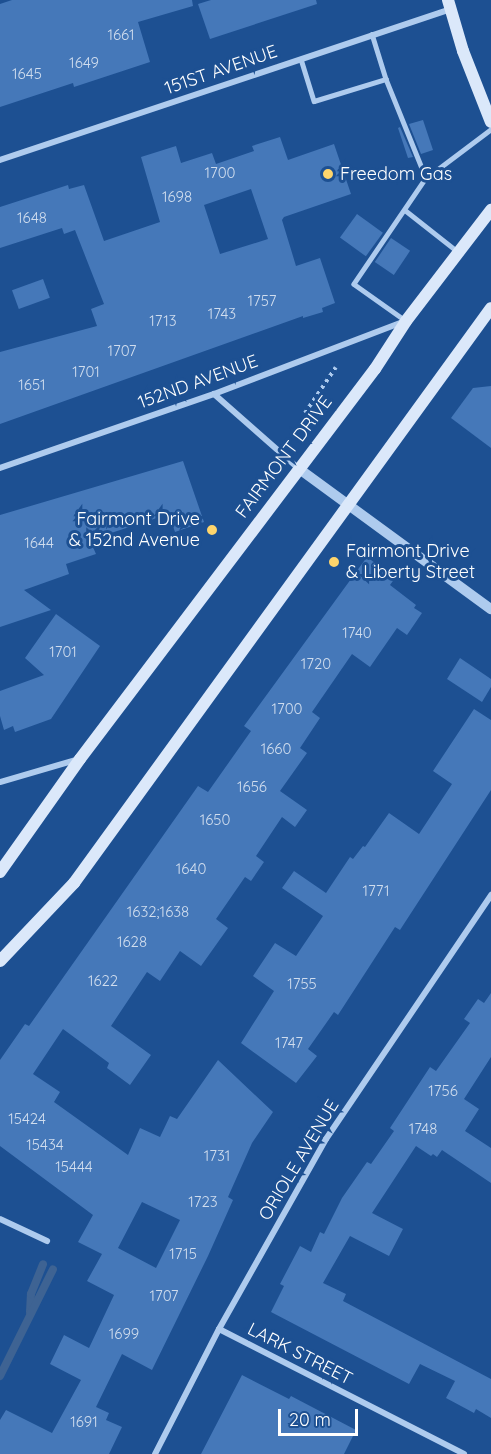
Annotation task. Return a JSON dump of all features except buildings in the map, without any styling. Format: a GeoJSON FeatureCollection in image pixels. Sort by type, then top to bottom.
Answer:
{"type":"FeatureCollection","features":[{"type":"Feature","properties":{"kind":"main road"},"geometry":{"type":"LineString","coordinates":[[449,4],[463,51],[491,122]]}},
{"type":"Feature","properties":{"kind":"main road","name":"FAIRMONT DRIVE"},"geometry":{"type":"LineString","coordinates":[[0,872],[80,759],[297,468],[375,369],[406,321],[491,210]]}},
{"type":"Feature","properties":{"kind":"main road"},"geometry":{"type":"LineString","coordinates":[[0,961],[74,883],[491,308]]}},
{"type":"Feature","properties":{"kind":"street","name":"151ST AVENUE"},"geometry":{"type":"LineString","coordinates":[[0,160],[301,59],[449,4]]}},
{"type":"Feature","properties":{"kind":"street","name":"152ND AVENUE"},"geometry":{"type":"LineString","coordinates":[[0,468],[214,394],[406,321]]}},
{"type":"Feature","properties":{"kind":"street"},"geometry":{"type":"LineString","coordinates":[[214,394],[297,468],[491,609]]}},
{"type":"Feature","properties":{"kind":"street"},"geometry":{"type":"LineString","coordinates":[[0,782],[80,759]]}},
{"type":"Feature","properties":{"kind":"street","name":"ORIOLE AVENUE"},"geometry":{"type":"LineString","coordinates":[[155,1454],[219,1329],[326,1139],[491,895]]}},
{"type":"Feature","properties":{"kind":"street"},"geometry":{"type":"LineString","coordinates":[[0,1218],[47,1241]]}},
{"type":"Feature","properties":{"kind":"street","name":"LARK STREET"},"geometry":{"type":"LineString","coordinates":[[219,1329],[464,1454]]}},
{"type":"Feature","properties":{"kind":"lane"},"geometry":{"type":"LineString","coordinates":[[372,34],[386,79],[426,178]]}},
{"type":"Feature","properties":{"kind":"lane"},"geometry":{"type":"LineString","coordinates":[[301,59],[314,101],[386,79]]}},
{"type":"Feature","properties":{"kind":"lane"},"geometry":{"type":"LineString","coordinates":[[406,321],[354,284],[426,178],[491,129]]}},
{"type":"Feature","properties":{"kind":"lane"},"geometry":{"type":"LineString","coordinates":[[405,210],[459,252]]}},
{"type":"Feature","properties":{"kind":"path"},"geometry":{"type":"LineString","coordinates":[[305,413],[336,367]]}},
{"type":"Feature","properties":{"kind":"waterway"},"geometry":{"type":"LineString","coordinates":[[30,1312],[31,1294],[43,1264]]}},
{"type":"Feature","properties":{"kind":"waterway"},"geometry":{"type":"LineString","coordinates":[[0,1376],[53,1269]]}},
{"type":"Feature","properties":{"kind":"place","name":"Freedom Gas"},"geometry":{"type":"Point","coordinates":[328,174]}},
{"type":"Feature","properties":{"kind":"place","name":"Fairmont Drive & 152nd Avenue"},"geometry":{"type":"Point","coordinates":[212,530]}},
{"type":"Feature","properties":{"kind":"place","name":"Fairmont Drive & Liberty Street"},"geometry":{"type":"Point","coordinates":[334,562]}}]}
